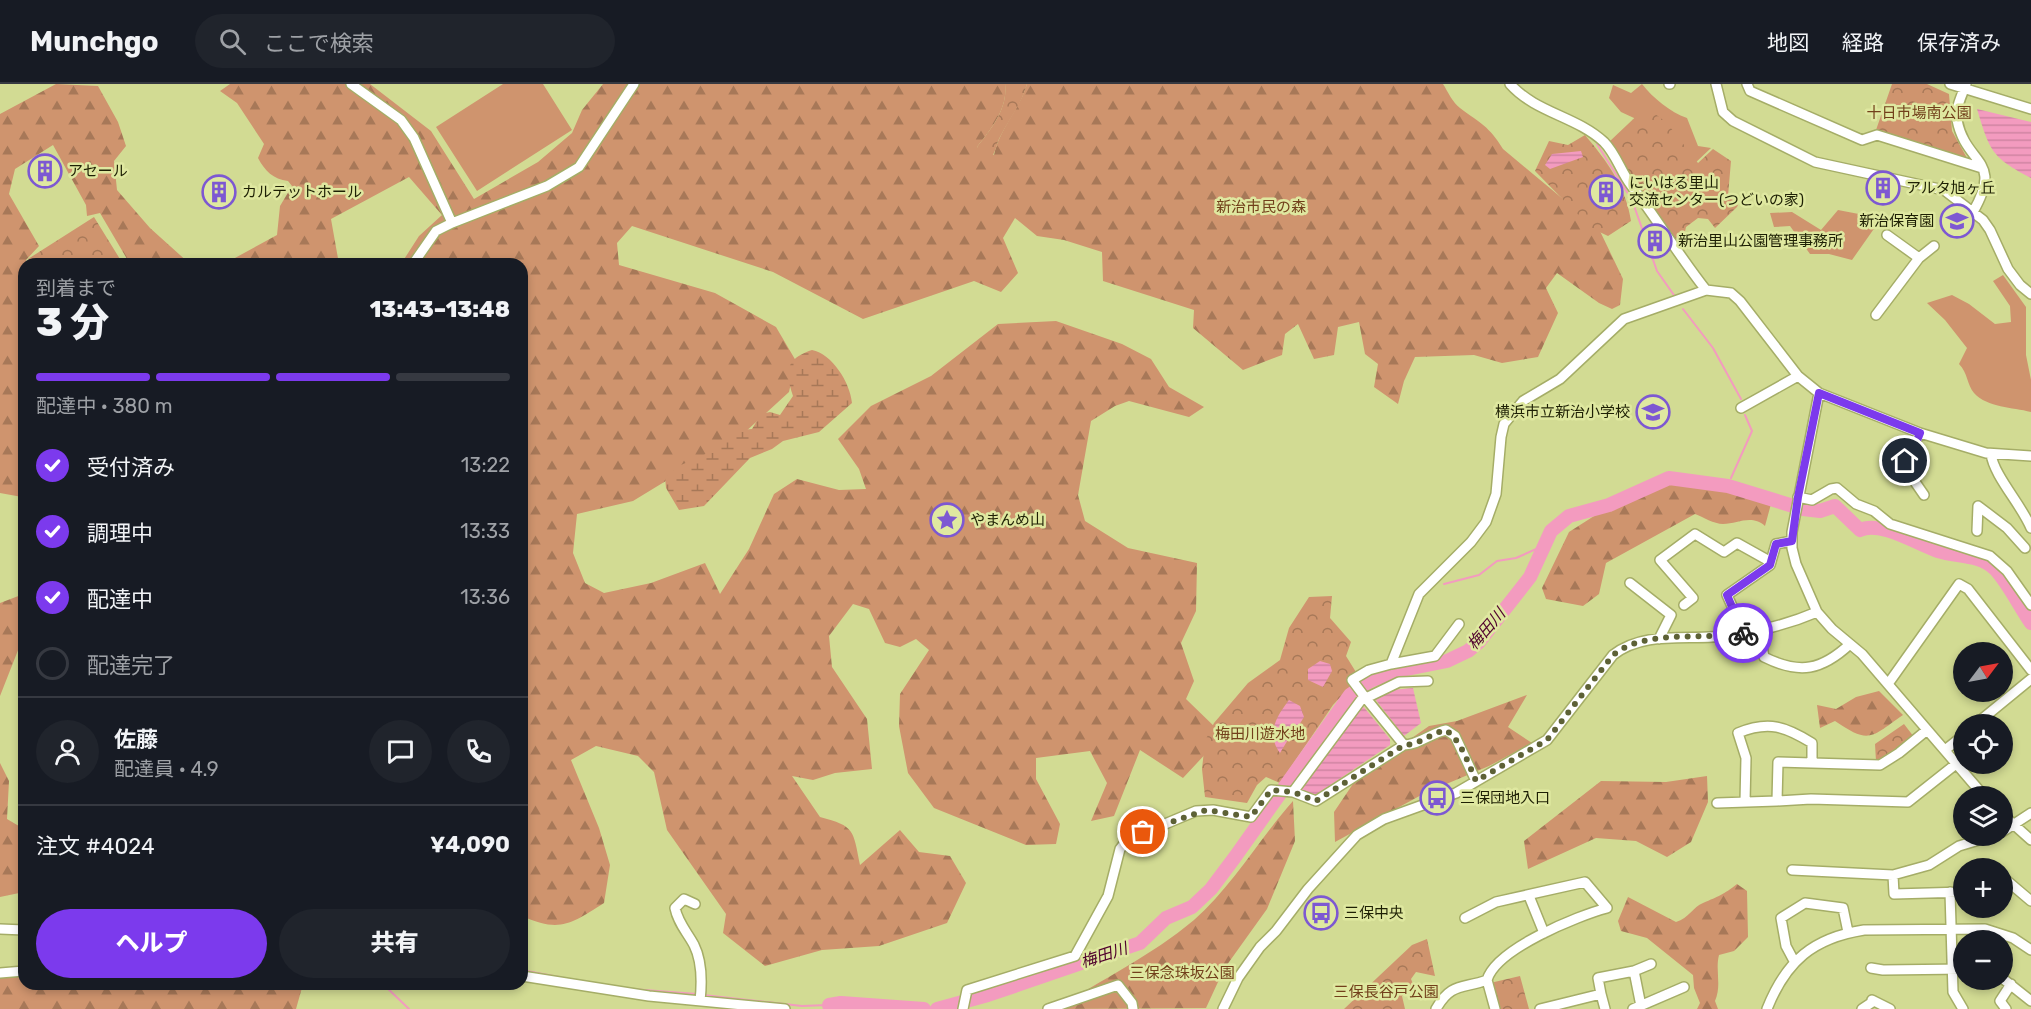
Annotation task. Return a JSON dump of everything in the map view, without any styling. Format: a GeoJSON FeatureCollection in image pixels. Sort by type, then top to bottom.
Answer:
{"type":"FeatureCollection","features":[{"type":"Feature","properties":{"kind":"street"},"geometry":{"type":"LineString","coordinates":[[351,84],[401,120],[414,138],[452,223]]}},
{"type":"Feature","properties":{"kind":"street"},"geometry":{"type":"LineString","coordinates":[[417,258],[436,231],[547,186],[579,167],[634,84]]}},
{"type":"Feature","properties":{"kind":"street"},"geometry":{"type":"LineString","coordinates":[[1510,84],[1521,96],[1592,133],[1605,143],[1632,185],[1644,198],[1674,248],[1706,290]]}},
{"type":"Feature","properties":{"kind":"street"},"geometry":{"type":"LineString","coordinates":[[1717,84],[1723,112],[1733,121],[1815,162],[1944,190],[1973,212],[1990,230],[2008,269],[2020,285],[2031,294]]}},
{"type":"Feature","properties":{"kind":"street"},"geometry":{"type":"LineString","coordinates":[[1747,84],[1750,91],[1862,140],[1877,135],[1982,168]]}},
{"type":"Feature","properties":{"kind":"street"},"geometry":{"type":"LineString","coordinates":[[1950,84],[1965,86],[2031,109]]}},
{"type":"Feature","properties":{"kind":"street"},"geometry":{"type":"LineString","coordinates":[[1965,86],[1957,118],[1968,147],[1982,168],[1987,181],[1973,212]]}},
{"type":"Feature","properties":{"kind":"street"},"geometry":{"type":"LineString","coordinates":[[1887,235],[1919,258]]}},
{"type":"Feature","properties":{"kind":"street"},"geometry":{"type":"LineString","coordinates":[[1876,315],[1919,258],[1934,246]]}},
{"type":"Feature","properties":{"kind":"street"},"geometry":{"type":"LineString","coordinates":[[1392,664],[1419,594],[1471,542],[1489,516],[1496,494],[1501,437],[1512,413],[1523,401],[1560,379],[1624,319],[1706,290],[1731,293],[1740,301],[1798,376],[1819,393],[1920,433],[1991,454],[2031,456]]}},
{"type":"Feature","properties":{"kind":"street"},"geometry":{"type":"LineString","coordinates":[[1741,408],[1798,376]]}},
{"type":"Feature","properties":{"kind":"street"},"geometry":{"type":"LineString","coordinates":[[1819,393],[1795,513],[1792,541],[1796,564],[1816,612],[1888,684],[1953,760]]}},
{"type":"Feature","properties":{"kind":"street"},"geometry":{"type":"LineString","coordinates":[[1920,433],[1904,466],[1924,495]]}},
{"type":"Feature","properties":{"kind":"street"},"geometry":{"type":"LineString","coordinates":[[1991,454],[1996,470],[2014,495],[2031,528]]}},
{"type":"Feature","properties":{"kind":"street"},"geometry":{"type":"LineString","coordinates":[[1798,498],[1812,500],[1837,488],[1856,504],[1874,511],[1890,524],[1986,554],[2007,570],[2031,605]]}},
{"type":"Feature","properties":{"kind":"street"},"geometry":{"type":"LineString","coordinates":[[1975,526],[1978,506],[2007,528],[2025,548]]}},
{"type":"Feature","properties":{"kind":"street"},"geometry":{"type":"LineString","coordinates":[[1684,604],[1693,598],[1660,560],[1695,534],[1724,552],[1737,543],[1771,562]]}},
{"type":"Feature","properties":{"kind":"street"},"geometry":{"type":"LineString","coordinates":[[1744,633],[1727,595],[1771,562],[1776,544],[1792,541]]}},
{"type":"Feature","properties":{"kind":"street"},"geometry":{"type":"LineString","coordinates":[[1630,583],[1671,615],[1659,639]]}},
{"type":"Feature","properties":{"kind":"street"},"geometry":{"type":"LineString","coordinates":[[1888,684],[1959,584],[1968,589],[2031,670]]}},
{"type":"Feature","properties":{"kind":"street"},"geometry":{"type":"LineString","coordinates":[[1223,1009],[1238,978],[1260,946],[1276,931],[1308,889],[1357,835],[1384,819],[1430,805],[1547,740],[1613,655],[1625,646],[1636,641],[1744,633],[1778,626],[1816,612]]}},
{"type":"Feature","properties":{"kind":"street"},"geometry":{"type":"LineString","coordinates":[[1404,745],[1353,682],[1369,670],[1435,656],[1459,624]]}},
{"type":"Feature","properties":{"kind":"street"},"geometry":{"type":"LineString","coordinates":[[1759,630],[1764,657],[1773,662],[1814,668],[1837,656],[1850,644]]}},
{"type":"Feature","properties":{"kind":"street"},"geometry":{"type":"LineString","coordinates":[[1988,714],[2031,679]]}},
{"type":"Feature","properties":{"kind":"street"},"geometry":{"type":"LineString","coordinates":[[1292,792],[1364,696],[1399,682],[1428,681]]}},
{"type":"Feature","properties":{"kind":"street"},"geometry":{"type":"LineString","coordinates":[[1745,802],[1746,758],[1738,733],[1753,727],[1789,728],[1812,743],[1812,763]]}},
{"type":"Feature","properties":{"kind":"street"},"geometry":{"type":"LineString","coordinates":[[1777,801],[1778,762],[1880,765],[1899,753],[1926,729]]}},
{"type":"Feature","properties":{"kind":"street"},"geometry":{"type":"LineString","coordinates":[[963,1009],[967,990],[1076,956],[1108,896],[1120,849],[1127,840],[1196,811],[1213,810],[1251,817],[1271,790],[1292,792],[1316,801],[1404,745],[1414,745],[1432,732],[1446,730],[1455,736],[1476,781]]}},
{"type":"Feature","properties":{"kind":"street"},"geometry":{"type":"LineString","coordinates":[[1945,750],[1953,744]]}},
{"type":"Feature","properties":{"kind":"street"},"geometry":{"type":"LineString","coordinates":[[1717,803],[1811,799],[1908,801],[1953,766]]}},
{"type":"Feature","properties":{"kind":"street"},"geometry":{"type":"LineString","coordinates":[[1965,774],[1975,786]]}},
{"type":"Feature","properties":{"kind":"street"},"geometry":{"type":"LineString","coordinates":[[2013,827],[2031,813]]}},
{"type":"Feature","properties":{"kind":"street"},"geometry":{"type":"LineString","coordinates":[[2013,823],[2031,840]]}},
{"type":"Feature","properties":{"kind":"street"},"geometry":{"type":"LineString","coordinates":[[1792,870],[1865,876],[1893,875],[1929,865],[1959,846]]}},
{"type":"Feature","properties":{"kind":"street"},"geometry":{"type":"LineString","coordinates":[[1893,875],[1894,894],[1950,892],[1953,992],[1963,1009]]}},
{"type":"Feature","properties":{"kind":"street"},"geometry":{"type":"LineString","coordinates":[[1465,918],[1496,903],[1585,882],[1607,908],[1588,913],[1544,933],[1493,965],[1486,980],[1495,1009]]}},
{"type":"Feature","properties":{"kind":"street"},"geometry":{"type":"LineString","coordinates":[[2013,886],[2031,901]]}},
{"type":"Feature","properties":{"kind":"street"},"geometry":{"type":"LineString","coordinates":[[1529,896],[1544,933]]}},
{"type":"Feature","properties":{"kind":"street"},"geometry":{"type":"LineString","coordinates":[[695,904],[684,899],[675,908],[677,919],[697,954],[700,997]]}},
{"type":"Feature","properties":{"kind":"street"},"geometry":{"type":"LineString","coordinates":[[1794,962],[1786,946],[1781,918],[1805,903],[1843,908],[1848,933]]}},
{"type":"Feature","properties":{"kind":"street"},"geometry":{"type":"LineString","coordinates":[[0,929],[18,930]]}},
{"type":"Feature","properties":{"kind":"street"},"geometry":{"type":"LineString","coordinates":[[1767,1009],[1780,980],[1794,962],[1831,937],[1848,933],[1864,930],[1985,929],[2000,932],[2031,950]]}},
{"type":"Feature","properties":{"kind":"street"},"geometry":{"type":"LineString","coordinates":[[1605,1009],[1598,978],[1634,971],[1651,964]]}},
{"type":"Feature","properties":{"kind":"street"},"geometry":{"type":"LineString","coordinates":[[1870,968],[1952,970]]}},
{"type":"Feature","properties":{"kind":"street"},"geometry":{"type":"LineString","coordinates":[[1634,971],[1637,1007],[1684,987]]}},
{"type":"Feature","properties":{"kind":"street"},"geometry":{"type":"LineString","coordinates":[[0,973],[18,972]]}},
{"type":"Feature","properties":{"kind":"street"},"geometry":{"type":"LineString","coordinates":[[528,977],[587,988],[700,997],[785,1009]]}},
{"type":"Feature","properties":{"kind":"street"},"geometry":{"type":"LineString","coordinates":[[1436,1009],[1447,994],[1459,986],[1486,980]]}},
{"type":"Feature","properties":{"kind":"street"},"geometry":{"type":"LineString","coordinates":[[1048,1009],[1118,985],[1132,1003],[1133,1009]]}},
{"type":"Feature","properties":{"kind":"street"},"geometry":{"type":"LineString","coordinates":[[2013,986],[2031,1000]]}},
{"type":"Feature","properties":{"kind":"street"},"geometry":{"type":"LineString","coordinates":[[2004,990],[2000,1001],[2006,1009]]}},
{"type":"Feature","properties":{"kind":"street"},"geometry":{"type":"LineString","coordinates":[[1540,1009],[1565,1006],[1601,994]]}},
{"type":"Feature","properties":{"kind":"street"},"geometry":{"type":"LineString","coordinates":[[1862,1009],[1873,1001],[1890,1009]]}},
{"type":"Feature","properties":{"kind":"green space"},"geometry":{"type":"Polygon","coordinates":[[[56,84],[98,86],[118,122],[126,146],[114,161],[117,190],[150,228],[183,258],[126,258],[100,213],[87,216],[86,205],[53,145],[15,169],[9,194],[39,246],[28,258],[18,258],[18,496],[0,493],[0,114],[56,84]]]}},
{"type":"Feature","properties":{"kind":"green space","name":"新治市民の森"},"geometry":{"type":"Polygon","coordinates":[[[230,84],[370,84],[431,131],[474,199],[538,162],[572,133],[582,110],[603,84],[1005,84],[1001,110],[993,126],[977,147],[994,155],[1000,136],[1020,102],[1027,84],[1443,84],[1457,106],[1489,130],[1503,149],[1599,229],[1623,279],[1620,305],[1612,309],[1599,303],[1557,273],[1546,288],[1558,313],[1538,357],[1502,363],[1474,355],[1415,357],[1404,381],[1398,404],[1374,387],[1378,364],[1365,354],[1359,322],[1338,327],[1334,355],[1314,359],[1298,324],[1285,334],[1282,355],[1243,370],[1193,328],[1194,310],[1103,281],[1102,252],[1064,240],[1037,236],[1015,218],[1003,238],[1018,273],[1001,292],[974,281],[863,319],[773,272],[632,226],[617,243],[619,265],[715,293],[776,327],[796,361],[789,392],[743,434],[633,501],[577,514],[573,553],[585,583],[604,593],[651,583],[705,563],[720,594],[749,549],[774,494],[797,479],[839,490],[866,489],[859,469],[838,439],[871,406],[931,376],[998,324],[1056,321],[1122,344],[1151,359],[1169,387],[1204,407],[1189,417],[1129,401],[1115,406],[1091,421],[1078,495],[1085,521],[1128,548],[1197,563],[1196,611],[1181,643],[1194,681],[1186,699],[1219,731],[1211,748],[1183,778],[1140,750],[1114,816],[1091,821],[1107,783],[1090,751],[1036,758],[1036,779],[1060,824],[1056,844],[1026,845],[934,808],[908,773],[899,726],[900,694],[929,650],[916,639],[900,647],[885,643],[869,609],[853,604],[829,636],[832,667],[867,719],[872,769],[835,773],[813,780],[792,776],[820,817],[840,823],[850,831],[856,844],[860,865],[900,830],[919,852],[950,856],[966,883],[947,923],[879,946],[822,950],[765,966],[723,933],[726,914],[667,830],[654,772],[638,756],[596,746],[571,760],[599,828],[610,865],[604,903],[565,924],[546,924],[528,918],[528,258],[405,258],[419,236],[442,215],[409,177],[331,219],[338,258],[235,258],[277,235],[280,206],[292,186],[288,181],[270,174],[261,163],[258,158],[264,144],[237,103],[220,91],[230,84]]]}},
{"type":"Feature","properties":{"kind":"green space"},"geometry":{"type":"Polygon","coordinates":[[[503,84],[543,84],[572,130],[477,191],[436,127],[503,84]]]}},
{"type":"Feature","properties":{"kind":"green space"},"geometry":{"type":"Polygon","coordinates":[[[1005,84],[1027,84],[990,159],[977,147],[993,126],[1001,110],[1005,84]]]}},
{"type":"Feature","properties":{"kind":"green space"},"geometry":{"type":"Polygon","coordinates":[[[1642,84],[1662,104],[1687,118],[1698,146],[1711,148],[1693,165],[1634,118],[1621,112],[1609,98],[1613,85],[1631,93],[1642,84]]]}},
{"type":"Feature","properties":{"kind":"green space","name":"十日市場南公園"},"geometry":{"type":"Polygon","coordinates":[[[1892,84],[1927,84],[1949,94],[1952,131],[1967,158],[1876,130],[1892,84]]]}},
{"type":"Feature","properties":{"kind":"green space"},"geometry":{"type":"Polygon","coordinates":[[[1646,107],[1667,123],[1698,163],[1713,149],[1731,161],[1728,196],[1738,205],[1737,207],[1715,228],[1708,219],[1698,218],[1686,227],[1681,250],[1609,142],[1646,107]]]}},
{"type":"Feature","properties":{"kind":"green space"},"geometry":{"type":"Polygon","coordinates":[[[1585,135],[1601,155],[1620,186],[1631,221],[1608,236],[1591,228],[1535,171],[1549,141],[1568,145],[1585,135]]]}},
{"type":"Feature","properties":{"kind":"green space"},"geometry":{"type":"Polygon","coordinates":[[[1838,210],[1864,215],[1878,223],[1852,260],[1829,254],[1810,254],[1790,226],[1774,227],[1770,213],[1792,212],[1821,230],[1838,210]]]}},
{"type":"Feature","properties":{"kind":"green space"},"geometry":{"type":"Polygon","coordinates":[[[94,217],[119,258],[30,258],[94,217]]]}},
{"type":"Feature","properties":{"kind":"green space"},"geometry":{"type":"Polygon","coordinates":[[[2003,275],[2026,307],[2026,355],[2031,380],[2031,412],[1986,402],[1974,393],[1959,364],[1967,348],[1945,320],[1927,303],[1952,295],[1969,304],[1995,324],[2011,322],[2010,306],[1993,281],[2003,275]]]}},
{"type":"Feature","properties":{"kind":"green space"},"geometry":{"type":"Polygon","coordinates":[[[812,350],[826,357],[839,370],[848,386],[852,403],[819,432],[783,441],[772,449],[750,458],[704,506],[679,510],[666,488],[665,477],[681,465],[708,453],[741,430],[752,429],[761,414],[770,412],[780,415],[793,396],[788,373],[789,367],[797,358],[812,350]]]}},
{"type":"Feature","properties":{"kind":"green space"},"geometry":{"type":"Polygon","coordinates":[[[1685,476],[1771,504],[1765,526],[1760,522],[1750,520],[1720,524],[1695,514],[1606,563],[1599,594],[1583,606],[1546,599],[1542,588],[1569,532],[1635,490],[1685,476]]]}},
{"type":"Feature","properties":{"kind":"green space"},"geometry":{"type":"Polygon","coordinates":[[[18,596],[18,650],[0,696],[0,603],[18,596]]]}},
{"type":"Feature","properties":{"kind":"green space","name":"梅田川遊水地"},"geometry":{"type":"Polygon","coordinates":[[[1332,596],[1330,618],[1351,642],[1346,656],[1359,677],[1333,705],[1280,783],[1266,777],[1257,785],[1247,803],[1205,797],[1202,769],[1205,741],[1214,723],[1248,683],[1280,660],[1289,628],[1309,597],[1332,596]]]}},
{"type":"Feature","properties":{"kind":"green space"},"geometry":{"type":"Polygon","coordinates":[[[1879,691],[1903,715],[1884,729],[1870,735],[1863,735],[1835,721],[1820,728],[1817,705],[1836,709],[1856,697],[1879,691]]]}},
{"type":"Feature","properties":{"kind":"green space"},"geometry":{"type":"Polygon","coordinates":[[[1527,695],[1508,727],[1532,743],[1489,766],[1425,793],[1335,842],[1334,812],[1359,775],[1429,726],[1457,721],[1527,695]]]}},
{"type":"Feature","properties":{"kind":"green space"},"geometry":{"type":"Polygon","coordinates":[[[1904,724],[1914,737],[1876,761],[1875,744],[1904,724]]]}},
{"type":"Feature","properties":{"kind":"green space"},"geometry":{"type":"Polygon","coordinates":[[[0,763],[9,781],[7,819],[18,825],[18,893],[0,897],[0,763]]]}},
{"type":"Feature","properties":{"kind":"green space"},"geometry":{"type":"Polygon","coordinates":[[[1707,776],[1708,802],[1691,842],[1667,857],[1636,841],[1596,838],[1528,869],[1524,841],[1601,781],[1666,782],[1707,776]]]}},
{"type":"Feature","properties":{"kind":"green space","name":"三保念珠坂公園"},"geometry":{"type":"Polygon","coordinates":[[[1293,801],[1295,841],[1267,909],[1224,969],[1206,1008],[1056,1009],[1144,956],[1194,920],[1233,878],[1293,801]]]}},
{"type":"Feature","properties":{"kind":"green space"},"geometry":{"type":"Polygon","coordinates":[[[1737,884],[1747,891],[1748,937],[1734,951],[1719,955],[1718,989],[1715,1001],[1718,1009],[1697,1009],[1700,1003],[1694,988],[1693,975],[1647,938],[1621,931],[1618,921],[1628,897],[1676,922],[1737,884]]]}},
{"type":"Feature","properties":{"kind":"green space","name":"三保長谷戸公園"},"geometry":{"type":"Polygon","coordinates":[[[1427,939],[1435,976],[1416,972],[1411,979],[1415,989],[1402,996],[1405,1009],[1344,1009],[1412,945],[1427,939]]]}},
{"type":"Feature","properties":{"kind":"green space"},"geometry":{"type":"Polygon","coordinates":[[[0,971],[18,972],[18,990],[301,990],[296,1009],[0,1009],[0,971]]]}},
{"type":"Feature","properties":{"kind":"green space"},"geometry":{"type":"Polygon","coordinates":[[[1520,976],[1529,1009],[1498,1009],[1490,983],[1520,976]]]}},
{"type":"Feature","properties":{"kind":"shaded area"},"geometry":{"type":"Polygon","coordinates":[[[1977,109],[2031,122],[2031,178],[2008,164],[1994,151],[1985,135],[1977,109]]]}},
{"type":"Feature","properties":{"kind":"shaded area"},"geometry":{"type":"Polygon","coordinates":[[[1581,151],[1583,157],[1550,169],[1545,165],[1552,154],[1581,151]]]}},
{"type":"Feature","properties":{"kind":"shaded area"},"geometry":{"type":"Polygon","coordinates":[[[1320,661],[1330,664],[1332,671],[1323,687],[1308,680],[1308,669],[1320,661]]]}},
{"type":"Feature","properties":{"kind":"shaded area"},"geometry":{"type":"Polygon","coordinates":[[[1413,688],[1421,723],[1404,736],[1375,699],[1392,690],[1413,688]]]}},
{"type":"Feature","properties":{"kind":"shaded area"},"geometry":{"type":"Polygon","coordinates":[[[1289,700],[1300,706],[1304,717],[1294,733],[1287,728],[1284,732],[1289,738],[1280,753],[1274,739],[1274,726],[1289,700]]]}},
{"type":"Feature","properties":{"kind":"shaded area"},"geometry":{"type":"Polygon","coordinates":[[[1363,706],[1390,739],[1390,745],[1314,796],[1300,791],[1363,706]]]}},
{"type":"Feature","properties":{"kind":"waterway"},"geometry":{"type":"LineString","coordinates":[[1597,144],[1632,200],[1657,271],[1676,298]]}},
{"type":"Feature","properties":{"kind":"waterway"},"geometry":{"type":"LineString","coordinates":[[1683,309],[1713,348],[1741,399]]}},
{"type":"Feature","properties":{"kind":"waterway"},"geometry":{"type":"LineString","coordinates":[[1731,478],[1752,431],[1745,415]]}},
{"type":"Feature","properties":{"kind":"waterway","name":"梅田川"},"geometry":{"type":"LineString","coordinates":[[937,1009],[988,995],[1140,943],[1166,918],[1192,907],[1211,889],[1235,857],[1350,695],[1370,681],[1397,671],[1447,661],[1468,651],[1479,642],[1530,577],[1551,531],[1569,516],[1609,505],[1669,478],[1728,486],[1803,509],[1820,511],[1835,506],[1860,530],[1878,528],[1899,534],[1938,551],[1982,561],[1989,564],[2000,575],[2031,623]]}},
{"type":"Feature","properties":{"kind":"waterway"},"geometry":{"type":"LineString","coordinates":[[1444,584],[1479,575],[1497,561],[1516,558],[1543,546]]}},
{"type":"Feature","properties":{"kind":"waterway"},"geometry":{"type":"LineString","coordinates":[[528,971],[569,979]]}},
{"type":"Feature","properties":{"kind":"waterway"},"geometry":{"type":"LineString","coordinates":[[631,989],[697,994]]}},
{"type":"Feature","properties":{"kind":"waterway","name":"梅田川"},"geometry":{"type":"LineString","coordinates":[[389,990],[409,1009]]}},
{"type":"Feature","properties":{"kind":"waterway"},"geometry":{"type":"LineString","coordinates":[[703,995],[802,1006],[829,1005]]}},
{"type":"Feature","properties":{"kind":"waterway","name":"梅田川"},"geometry":{"type":"LineString","coordinates":[[829,1005],[841,1003],[924,1009]]}},
{"type":"Feature","properties":{"kind":"way so far"},"geometry":{"type":"LineString","coordinates":[[1143,832],[1196,811],[1213,810],[1251,817],[1271,790],[1293,792],[1316,801],[1404,745],[1414,745],[1432,732],[1446,730],[1455,736],[1476,781],[1547,740],[1613,655],[1625,646],[1636,641],[1653,639],[1692,639],[1743,633]]}},
{"type":"Feature","properties":{"kind":"place","name":"アセール"},"geometry":{"type":"Point","coordinates":[45,171]}},
{"type":"Feature","properties":{"kind":"place","name":"アルタ旭ヶ丘"},"geometry":{"type":"Point","coordinates":[1883,188]}},
{"type":"Feature","properties":{"kind":"place","name":"カルテットホール"},"geometry":{"type":"Point","coordinates":[219,192]}},
{"type":"Feature","properties":{"kind":"place","name":"にいはる里山 交流センター(つどいの家)"},"geometry":{"type":"Point","coordinates":[1606,192]}},
{"type":"Feature","properties":{"kind":"place","name":"新治保育園"},"geometry":{"type":"Point","coordinates":[1957,221]}},
{"type":"Feature","properties":{"kind":"place","name":"新治里山公園管理事務所"},"geometry":{"type":"Point","coordinates":[1655,241]}},
{"type":"Feature","properties":{"kind":"place","name":"横浜市立新治小学校"},"geometry":{"type":"Point","coordinates":[1653,412]}},
{"type":"Feature","properties":{"kind":"place","name":"やまんめ山"},"geometry":{"type":"Point","coordinates":[947,520]}},
{"type":"Feature","properties":{"kind":"place","name":"三保団地入口"},"geometry":{"type":"Point","coordinates":[1437,798]}},
{"type":"Feature","properties":{"kind":"place","name":"三保中央"},"geometry":{"type":"Point","coordinates":[1321,913]}},
{"type":"Feature","properties":{"kind":"route"},"geometry":{"type":"LineString","coordinates":[[1743,633],[1727,595],[1770,565],[1776,544],[1792,541],[1798,497],[1819,393],[1867,414],[1920,433],[1912,453],[1905,461]]}}]}
